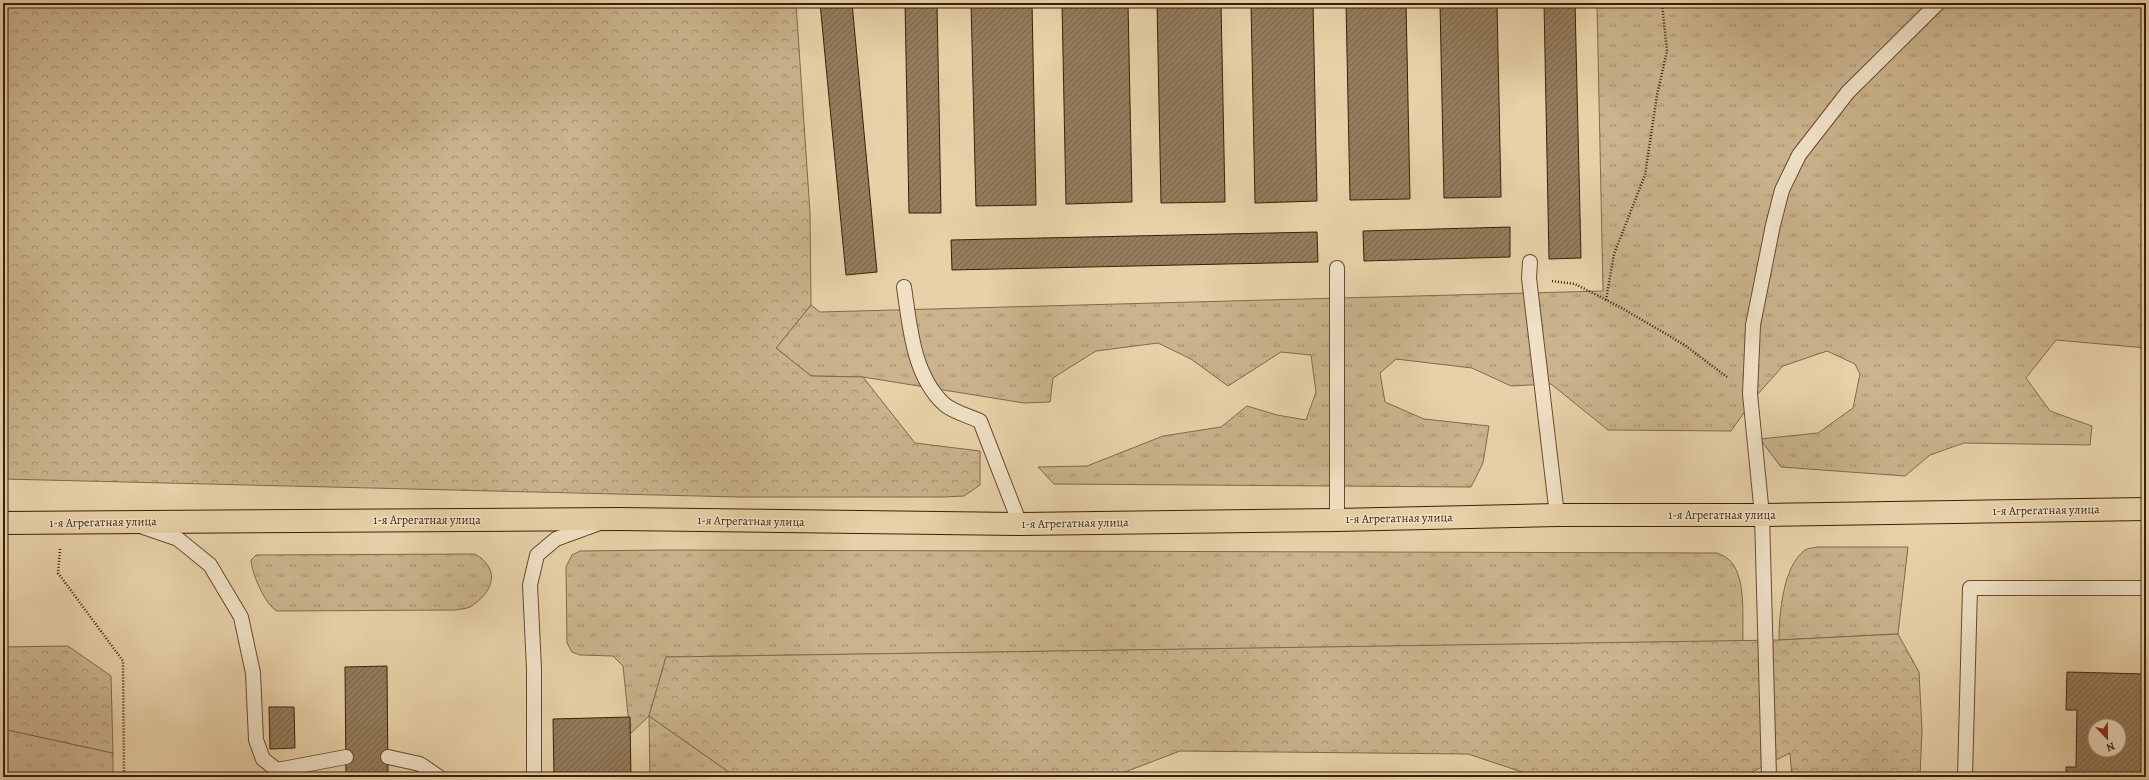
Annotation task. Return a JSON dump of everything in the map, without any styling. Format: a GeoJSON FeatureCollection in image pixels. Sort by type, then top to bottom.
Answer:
{"type":"FeatureCollection","features":[{"type":"Feature","properties":{"kind":"main road","name":"1-я Агрегатная улица"},"geometry":{"type":"LineString","coordinates":[[3,523],[619,519],[1020,524],[1337,520],[1557,515],[1762,515],[2146,509]]}},
{"type":"Feature","properties":{"kind":"lane"},"geometry":{"type":"LineString","coordinates":[[1769,777],[1762,515],[1750,394],[1753,325],[1782,190],[1799,155],[1848,92],[1938,3]]}},
{"type":"Feature","properties":{"kind":"lane"},"geometry":{"type":"LineString","coordinates":[[1530,262],[1529,278],[1557,515]]}},
{"type":"Feature","properties":{"kind":"lane"},"geometry":{"type":"LineString","coordinates":[[1337,268],[1337,520]]}},
{"type":"Feature","properties":{"kind":"lane"},"geometry":{"type":"LineString","coordinates":[[904,288],[911,336],[926,382],[945,405],[980,421],[1020,524]]}},
{"type":"Feature","properties":{"kind":"lane"},"geometry":{"type":"LineString","coordinates":[[534,777],[534,669],[530,585],[538,555],[556,539],[592,526],[619,519]]}},
{"type":"Feature","properties":{"kind":"lane"},"geometry":{"type":"LineString","coordinates":[[128,522],[178,539],[210,565],[240,617],[253,672],[256,740],[263,759],[276,770],[346,757]]}},
{"type":"Feature","properties":{"kind":"lane"},"geometry":{"type":"LineString","coordinates":[[1964,777],[1970,588],[2146,588]]}},
{"type":"Feature","properties":{"kind":"lane"},"geometry":{"type":"LineString","coordinates":[[388,757],[420,764],[439,777]]}},
{"type":"Feature","properties":{"kind":"path"},"geometry":{"type":"LineString","coordinates":[[1606,300],[1614,254],[1645,174],[1657,95],[1667,51],[1662,3]]}},
{"type":"Feature","properties":{"kind":"path"},"geometry":{"type":"LineString","coordinates":[[1529,278],[1575,284],[1606,300],[1683,344],[1750,394]]}},
{"type":"Feature","properties":{"kind":"path"},"geometry":{"type":"LineString","coordinates":[[62,522],[58,573],[123,661],[124,777]]}},
{"type":"Feature","properties":{"kind":"green space"},"geometry":{"type":"Polygon","coordinates":[[[3,3],[796,3],[810,213],[811,305],[776,348],[811,376],[863,377],[915,443],[980,451],[980,485],[964,496],[944,497],[739,497],[3,479],[3,3]]]}},
{"type":"Feature","properties":{"kind":"green space"},"geometry":{"type":"Polygon","coordinates":[[[1597,3],[2146,3],[2146,348],[2056,340],[2026,378],[2050,411],[2092,426],[2090,445],[1964,443],[1930,455],[1905,476],[1781,467],[1760,439],[1818,433],[1853,408],[1860,374],[1855,364],[1827,351],[1783,366],[1756,396],[1731,431],[1608,430],[1551,384],[1511,386],[1472,368],[1396,359],[1380,373],[1385,402],[1424,419],[1489,426],[1483,463],[1471,487],[1054,484],[1038,467],[1087,466],[1163,436],[1221,427],[1247,406],[1277,415],[1306,420],[1316,392],[1311,355],[1281,352],[1228,386],[1191,359],[1158,343],[1096,351],[1053,378],[1050,402],[1024,403],[863,377],[811,376],[776,348],[811,305],[820,312],[1603,291],[1597,3]]]}},
{"type":"Feature","properties":{"kind":"green space"},"geometry":{"type":"Polygon","coordinates":[[[1817,547],[1908,547],[1898,634],[1779,640],[1781,604],[1787,579],[1798,557],[1805,550],[1817,547]]]}},
{"type":"Feature","properties":{"kind":"green space"},"geometry":{"type":"Polygon","coordinates":[[[580,551],[1717,553],[1727,558],[1734,566],[1741,585],[1743,641],[666,657],[649,716],[630,734],[623,666],[613,656],[580,655],[572,652],[567,643],[566,567],[572,555],[580,551]]]}},
{"type":"Feature","properties":{"kind":"green space"},"geometry":{"type":"Polygon","coordinates":[[[475,554],[489,566],[491,580],[489,588],[478,601],[470,607],[455,610],[277,611],[272,608],[264,596],[254,573],[251,560],[256,555],[475,554]]]}},
{"type":"Feature","properties":{"kind":"green space"},"geometry":{"type":"Polygon","coordinates":[[[1898,634],[1919,672],[1922,730],[1920,777],[1792,777],[1790,753],[1742,777],[1537,777],[1468,754],[1180,751],[1112,777],[736,777],[649,716],[666,657],[1779,640],[1898,634]]]}},
{"type":"Feature","properties":{"kind":"green space"},"geometry":{"type":"Polygon","coordinates":[[[68,646],[111,676],[113,753],[3,729],[3,647],[68,646]]]}},
{"type":"Feature","properties":{"kind":"green space"},"geometry":{"type":"Polygon","coordinates":[[[649,716],[736,777],[650,777],[649,716]]]}},
{"type":"Feature","properties":{"kind":"green space"},"geometry":{"type":"Polygon","coordinates":[[[3,729],[113,753],[113,777],[3,777],[3,729]]]}},
{"type":"Feature","properties":{"kind":"building"},"geometry":{"type":"Polygon","coordinates":[[[820,3],[852,3],[877,272],[846,275],[820,3]]]}},
{"type":"Feature","properties":{"kind":"building"},"geometry":{"type":"Polygon","coordinates":[[[905,3],[937,3],[941,213],[909,213],[905,3]]]}},
{"type":"Feature","properties":{"kind":"building"},"geometry":{"type":"Polygon","coordinates":[[[971,3],[1032,3],[1036,205],[976,206],[971,3]]]}},
{"type":"Feature","properties":{"kind":"building"},"geometry":{"type":"Polygon","coordinates":[[[1062,3],[1128,3],[1132,202],[1066,204],[1062,3]]]}},
{"type":"Feature","properties":{"kind":"building"},"geometry":{"type":"Polygon","coordinates":[[[1157,3],[1221,3],[1225,202],[1161,203],[1157,3]]]}},
{"type":"Feature","properties":{"kind":"building"},"geometry":{"type":"Polygon","coordinates":[[[1251,3],[1313,3],[1317,201],[1255,203],[1251,3]]]}},
{"type":"Feature","properties":{"kind":"building"},"geometry":{"type":"Polygon","coordinates":[[[1346,3],[1406,3],[1410,199],[1350,200],[1346,3]]]}},
{"type":"Feature","properties":{"kind":"building"},"geometry":{"type":"Polygon","coordinates":[[[1440,3],[1497,3],[1501,197],[1444,198],[1440,3]]]}},
{"type":"Feature","properties":{"kind":"building"},"geometry":{"type":"Polygon","coordinates":[[[1544,3],[1575,3],[1581,258],[1549,259],[1544,3]]]}},
{"type":"Feature","properties":{"kind":"building"},"geometry":{"type":"Polygon","coordinates":[[[1510,227],[1510,257],[1364,261],[1363,231],[1510,227]]]}},
{"type":"Feature","properties":{"kind":"building"},"geometry":{"type":"Polygon","coordinates":[[[1317,232],[1318,262],[952,270],[951,240],[1317,232]]]}},
{"type":"Feature","properties":{"kind":"building"},"geometry":{"type":"Polygon","coordinates":[[[387,666],[388,777],[346,777],[345,667],[387,666]]]}},
{"type":"Feature","properties":{"kind":"building"},"geometry":{"type":"Polygon","coordinates":[[[2067,672],[2146,674],[2146,777],[2066,777],[2066,767],[2076,767],[2077,710],[2066,710],[2067,672]]]}},
{"type":"Feature","properties":{"kind":"building"},"geometry":{"type":"Polygon","coordinates":[[[269,707],[294,707],[295,748],[270,749],[269,707]]]}},
{"type":"Feature","properties":{"kind":"building"},"geometry":{"type":"Polygon","coordinates":[[[630,717],[631,777],[554,777],[553,719],[630,717]]]}}]}
